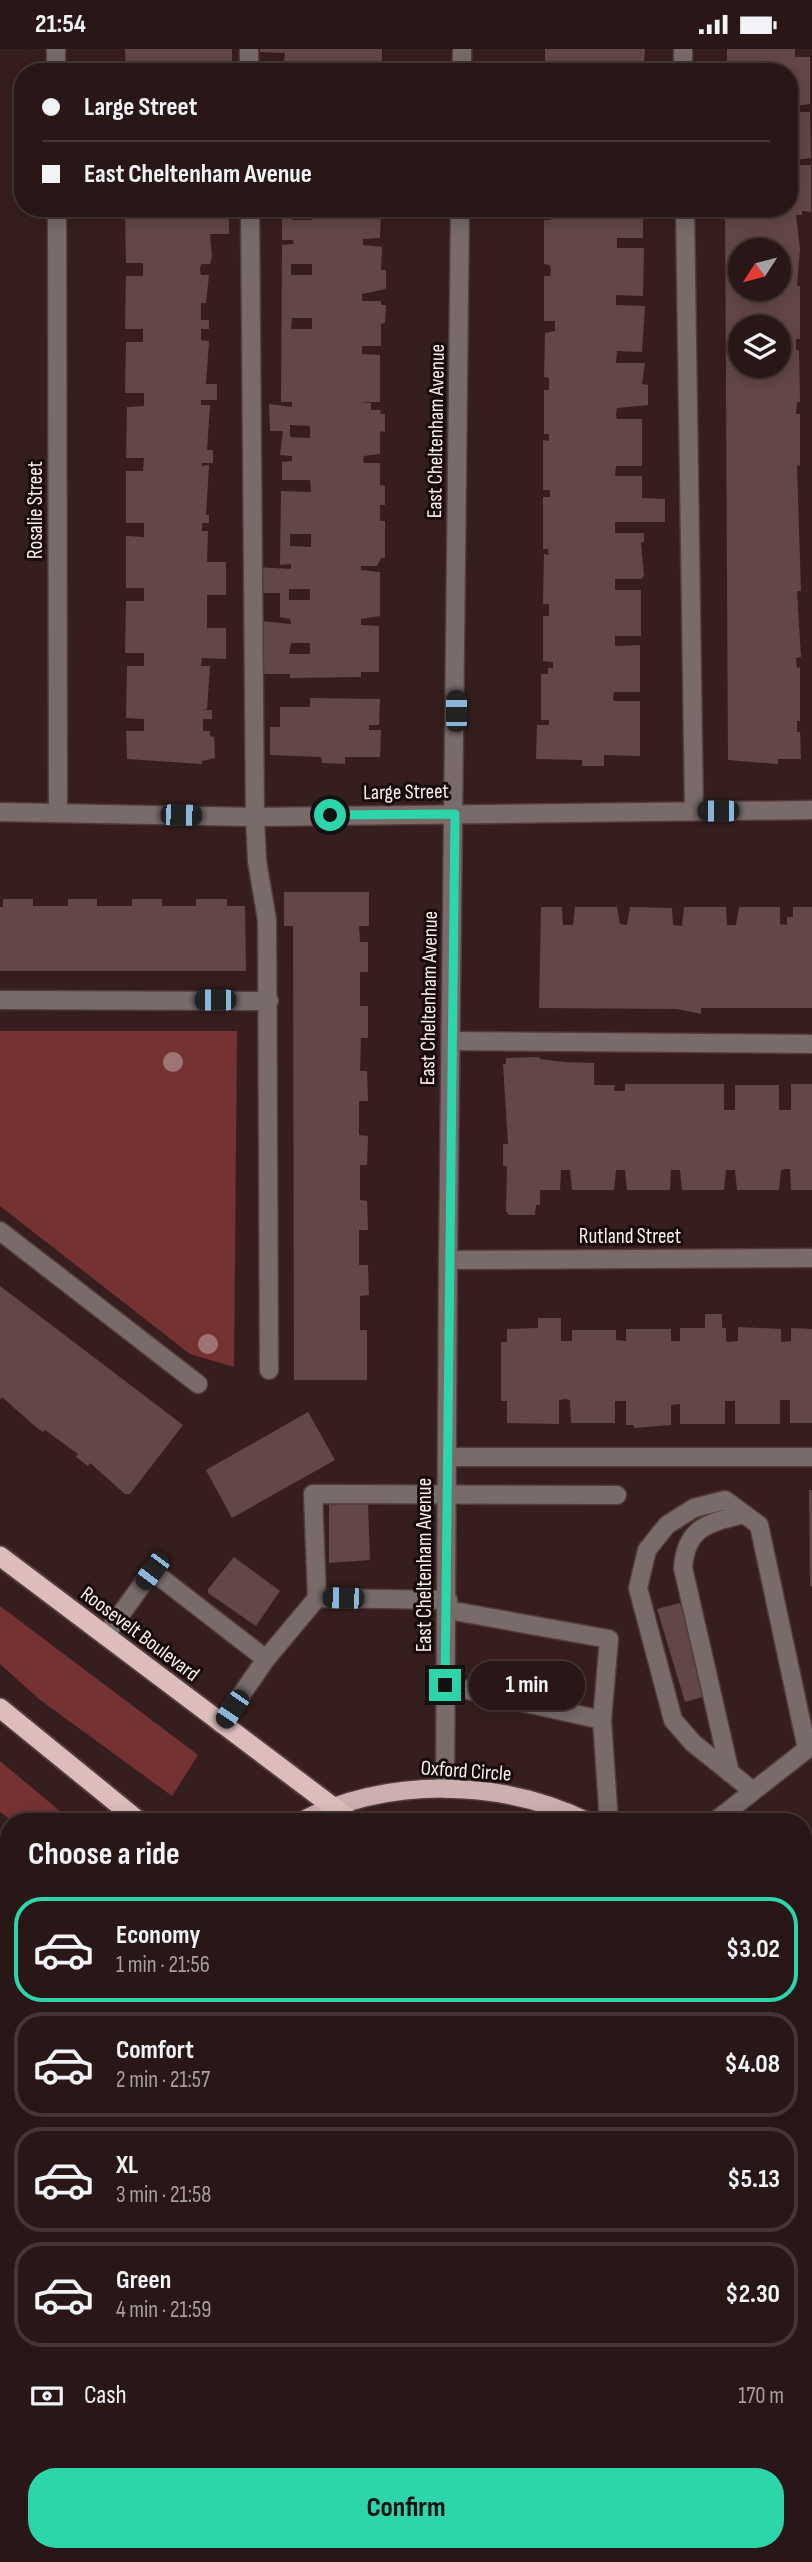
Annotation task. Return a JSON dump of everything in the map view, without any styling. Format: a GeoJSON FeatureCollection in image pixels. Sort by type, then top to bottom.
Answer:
{"type":"FeatureCollection","features":[{"type":"Feature","properties":{"kind":"highway","name":"Roosevelt Boulevard"},"geometry":{"type":"LineString","coordinates":[[0,1556],[340,1813]]}},
{"type":"Feature","properties":{"kind":"highway"},"geometry":{"type":"LineString","coordinates":[[0,1708],[129,1813]]}},
{"type":"Feature","properties":{"kind":"main road","name":"Oxford Circle"},"geometry":{"type":"LineString","coordinates":[[319,1813],[381,1793],[445,1788],[529,1799],[566,1813]]}},
{"type":"Feature","properties":{"kind":"street","name":"Rosalie Street"},"geometry":{"type":"LineString","coordinates":[[57,217],[58,813]]}},
{"type":"Feature","properties":{"kind":"street"},"geometry":{"type":"LineString","coordinates":[[250,217],[255,817],[257,861],[267,920],[269,1001],[269,1370]]}},
{"type":"Feature","properties":{"kind":"street","name":"East Cheltenham Avenue"},"geometry":{"type":"LineString","coordinates":[[445,1788],[460,217]]}},
{"type":"Feature","properties":{"kind":"street"},"geometry":{"type":"LineString","coordinates":[[685,217],[694,811]]}},
{"type":"Feature","properties":{"kind":"street","name":"Large Street"},"geometry":{"type":"LineString","coordinates":[[0,812],[255,817],[812,810]]}},
{"type":"Feature","properties":{"kind":"street"},"geometry":{"type":"LineString","coordinates":[[0,1000],[269,1001]]}},
{"type":"Feature","properties":{"kind":"street"},"geometry":{"type":"LineString","coordinates":[[451,1041],[812,1044]]}},
{"type":"Feature","properties":{"kind":"street"},"geometry":{"type":"LineString","coordinates":[[0,1231],[198,1384]]}},
{"type":"Feature","properties":{"kind":"street","name":"Rutland Street"},"geometry":{"type":"LineString","coordinates":[[448,1260],[812,1258]]}},
{"type":"Feature","properties":{"kind":"street"},"geometry":{"type":"LineString","coordinates":[[447,1457],[812,1457]]}},
{"type":"Feature","properties":{"kind":"street"},"geometry":{"type":"LineString","coordinates":[[221,1724],[265,1660],[317,1598],[313,1494],[617,1495]]}},
{"type":"Feature","properties":{"kind":"street"},"geometry":{"type":"LineString","coordinates":[[725,1813],[752,1791],[809,1754],[759,1525],[725,1500],[694,1508],[667,1525],[647,1550],[638,1588],[673,1720],[693,1743],[752,1791]]}},
{"type":"Feature","properties":{"kind":"street"},"geometry":{"type":"LineString","coordinates":[[730,1773],[683,1568],[685,1547],[697,1530],[718,1520],[744,1514]]}},
{"type":"Feature","properties":{"kind":"street"},"geometry":{"type":"LineString","coordinates":[[105,1636],[152,1571],[265,1660]]}},
{"type":"Feature","properties":{"kind":"street"},"geometry":{"type":"LineString","coordinates":[[317,1598],[448,1605],[609,1639],[602,1720],[609,1813]]}},
{"type":"Feature","properties":{"kind":"street"},"geometry":{"type":"LineString","coordinates":[[445,1685],[602,1720]]}},
{"type":"Feature","properties":{"kind":"shaded area"},"geometry":{"type":"Polygon","coordinates":[[[0,1031],[237,1031],[234,1367],[190,1354],[0,1206],[0,1031]]]}},
{"type":"Feature","properties":{"kind":"shaded area"},"geometry":{"type":"Polygon","coordinates":[[[0,1606],[198,1755],[172,1796],[39,1699],[0,1664],[0,1606]]]}},
{"type":"Feature","properties":{"kind":"shaded area"},"geometry":{"type":"Polygon","coordinates":[[[0,1761],[62,1813],[1,1813],[0,1761]]]}},
{"type":"Feature","properties":{"kind":"building"},"geometry":{"type":"Polygon","coordinates":[[[125,49],[232,49],[232,63],[126,63],[125,49]]]}},
{"type":"Feature","properties":{"kind":"building"},"geometry":{"type":"Polygon","coordinates":[[[260,49],[382,49],[382,63],[284,63],[285,53],[260,52],[260,49]]]}},
{"type":"Feature","properties":{"kind":"building"},"geometry":{"type":"Polygon","coordinates":[[[545,49],[645,49],[644,63],[545,63],[545,49]]]}},
{"type":"Feature","properties":{"kind":"building"},"geometry":{"type":"Polygon","coordinates":[[[727,49],[795,49],[795,57],[810,57],[810,104],[798,106],[798,63],[727,63],[727,49]]]}},
{"type":"Feature","properties":{"kind":"building"},"geometry":{"type":"Polygon","coordinates":[[[798,112],[810,112],[811,158],[798,160],[798,112]]]}},
{"type":"Feature","properties":{"kind":"building"},"geometry":{"type":"Polygon","coordinates":[[[798,165],[811,165],[811,212],[802,211],[802,215],[798,215],[798,165]]]}},
{"type":"Feature","properties":{"kind":"building"},"geometry":{"type":"Polygon","coordinates":[[[125,217],[229,217],[229,234],[210,234],[210,264],[201,264],[200,269],[201,275],[209,275],[206,303],[201,303],[201,320],[209,320],[209,329],[201,329],[201,340],[209,341],[206,384],[217,384],[217,400],[201,400],[201,405],[210,405],[207,450],[213,450],[213,463],[202,463],[202,466],[209,465],[206,515],[209,515],[209,523],[202,523],[202,531],[208,531],[207,562],[226,562],[226,595],[207,595],[207,628],[226,628],[226,659],[202,658],[201,666],[210,666],[207,709],[202,710],[212,710],[212,719],[203,719],[203,731],[210,731],[210,736],[214,737],[215,758],[202,761],[202,764],[127,759],[126,731],[144,731],[144,719],[126,718],[127,666],[144,666],[144,653],[125,653],[126,601],[144,601],[144,588],[126,588],[126,536],[144,537],[144,523],[126,523],[126,471],[143,471],[144,458],[126,458],[127,407],[144,406],[144,393],[125,393],[126,342],[143,342],[143,329],[125,329],[126,276],[143,276],[143,263],[126,263],[125,217]]]}},
{"type":"Feature","properties":{"kind":"building"},"geometry":{"type":"Polygon","coordinates":[[[282,217],[312,220],[312,217],[381,217],[380,238],[363,239],[363,245],[382,247],[381,270],[386,270],[386,289],[362,294],[362,301],[381,301],[381,305],[386,305],[385,323],[381,324],[381,346],[362,346],[362,354],[380,355],[380,402],[359,402],[371,403],[371,410],[381,410],[380,414],[385,414],[385,432],[380,431],[380,454],[364,456],[363,460],[364,463],[380,463],[380,485],[385,486],[385,505],[380,505],[380,521],[385,521],[385,558],[381,558],[377,566],[361,566],[361,570],[380,572],[380,616],[361,619],[361,625],[379,626],[379,672],[361,672],[361,677],[290,678],[290,674],[262,674],[260,621],[291,624],[290,619],[280,617],[280,593],[256,593],[256,567],[291,569],[291,564],[280,565],[281,491],[311,492],[310,480],[282,480],[282,462],[292,461],[292,456],[280,455],[283,431],[270,431],[269,404],[292,407],[292,402],[281,402],[282,245],[294,244],[293,240],[282,240],[282,217]],[[291,264],[291,275],[312,275],[312,264],[291,264]],[[292,318],[291,329],[312,329],[312,318],[292,318]],[[290,425],[290,437],[310,438],[310,426],[290,425]],[[290,534],[290,546],[311,547],[311,534],[290,534]],[[289,589],[289,600],[310,600],[310,589],[289,589]],[[291,643],[289,654],[310,654],[310,643],[291,643]]]}},
{"type":"Feature","properties":{"kind":"building"},"geometry":{"type":"Polygon","coordinates":[[[551,217],[643,217],[643,238],[617,238],[617,248],[644,248],[643,296],[616,295],[616,305],[645,306],[642,352],[617,351],[616,363],[645,363],[642,384],[648,385],[648,405],[617,408],[616,414],[617,419],[642,419],[642,466],[616,466],[615,476],[642,476],[642,498],[665,499],[665,522],[615,522],[615,533],[644,533],[644,542],[641,542],[644,576],[641,579],[615,579],[615,590],[641,590],[641,636],[615,636],[615,646],[640,645],[640,692],[614,692],[613,698],[614,701],[640,701],[640,756],[604,755],[604,766],[582,766],[582,760],[536,759],[537,725],[549,725],[549,720],[541,720],[541,674],[548,674],[548,668],[553,668],[553,662],[543,661],[543,616],[549,616],[549,604],[543,604],[544,554],[549,555],[548,549],[543,549],[543,497],[550,497],[550,490],[543,490],[543,440],[549,441],[549,434],[544,434],[544,390],[549,390],[549,378],[544,377],[545,333],[555,331],[555,321],[544,321],[544,276],[550,276],[551,271],[550,265],[544,264],[544,220],[551,220],[551,217]]]}},
{"type":"Feature","properties":{"kind":"building"},"geometry":{"type":"Polygon","coordinates":[[[725,217],[796,217],[800,249],[797,286],[800,286],[800,339],[796,339],[796,350],[799,350],[800,402],[797,402],[796,414],[800,414],[800,465],[797,466],[801,591],[797,591],[801,657],[796,658],[797,668],[800,667],[800,721],[797,721],[797,732],[800,732],[801,759],[778,759],[778,764],[728,760],[725,217]]]}},
{"type":"Feature","properties":{"kind":"building"},"geometry":{"type":"Polygon","coordinates":[[[310,698],[380,699],[379,725],[369,725],[369,730],[381,730],[380,757],[345,757],[345,764],[322,763],[321,757],[270,755],[270,727],[280,727],[280,707],[310,707],[310,698]]]}},
{"type":"Feature","properties":{"kind":"building"},"geometry":{"type":"Polygon","coordinates":[[[284,892],[369,892],[369,926],[359,926],[360,942],[368,942],[368,972],[360,972],[360,1006],[368,1006],[368,1038],[361,1038],[360,1071],[367,1071],[368,1101],[359,1101],[359,1135],[368,1136],[367,1165],[360,1165],[360,1200],[367,1201],[368,1230],[359,1230],[359,1265],[368,1265],[369,1295],[360,1296],[360,1330],[367,1330],[367,1380],[294,1380],[293,926],[284,926],[284,892]]]}},
{"type":"Feature","properties":{"kind":"building"},"geometry":{"type":"Polygon","coordinates":[[[3,899],[33,899],[33,906],[68,906],[68,899],[97,899],[97,906],[132,906],[132,899],[162,899],[162,906],[196,906],[196,899],[227,899],[227,906],[245,906],[246,971],[0,971],[0,907],[3,907],[3,899]]]}},
{"type":"Feature","properties":{"kind":"building"},"geometry":{"type":"Polygon","coordinates":[[[541,907],[562,907],[563,925],[573,925],[575,907],[617,907],[620,924],[627,925],[630,907],[672,908],[673,925],[682,926],[684,907],[726,907],[727,925],[736,925],[739,907],[780,907],[780,924],[787,925],[787,917],[793,917],[793,907],[812,907],[812,1008],[701,1008],[701,1014],[677,1009],[539,1008],[541,907]]]}},
{"type":"Feature","properties":{"kind":"building"},"geometry":{"type":"Polygon","coordinates":[[[539,1057],[564,1062],[594,1063],[594,1085],[615,1085],[614,1091],[625,1091],[625,1084],[724,1084],[724,1110],[735,1110],[735,1085],[779,1085],[779,1110],[791,1110],[791,1084],[812,1084],[812,1190],[791,1190],[790,1169],[781,1170],[779,1190],[737,1190],[735,1170],[726,1170],[724,1190],[682,1190],[680,1170],[671,1170],[670,1190],[627,1190],[625,1170],[616,1170],[614,1190],[572,1190],[570,1170],[561,1170],[560,1190],[540,1190],[540,1205],[536,1205],[535,1215],[509,1215],[506,1211],[507,1166],[503,1166],[503,1144],[508,1144],[503,1064],[506,1064],[506,1058],[539,1057]]]}},
{"type":"Feature","properties":{"kind":"building"},"geometry":{"type":"Polygon","coordinates":[[[0,1286],[183,1425],[130,1494],[125,1494],[90,1463],[88,1466],[76,1457],[78,1454],[45,1430],[43,1432],[37,1428],[2,1397],[0,1400],[0,1286]]]}},
{"type":"Feature","properties":{"kind":"building"},"geometry":{"type":"Polygon","coordinates":[[[705,1314],[722,1314],[722,1328],[726,1328],[726,1341],[729,1342],[738,1341],[738,1327],[781,1329],[781,1342],[791,1341],[791,1328],[812,1329],[812,1423],[790,1423],[790,1400],[780,1400],[780,1424],[735,1424],[735,1401],[725,1401],[725,1424],[680,1424],[680,1404],[671,1405],[671,1425],[634,1428],[634,1425],[626,1425],[626,1401],[615,1401],[615,1423],[571,1423],[570,1400],[565,1399],[559,1400],[559,1424],[507,1423],[507,1401],[501,1401],[501,1342],[507,1342],[507,1329],[538,1328],[538,1318],[561,1318],[561,1341],[572,1341],[572,1330],[616,1330],[616,1340],[626,1341],[626,1329],[671,1329],[671,1341],[680,1341],[680,1328],[705,1328],[705,1314]]]}},
{"type":"Feature","properties":{"kind":"building"},"geometry":{"type":"Polygon","coordinates":[[[308,1412],[335,1460],[232,1518],[206,1470],[308,1412]]]}},
{"type":"Feature","properties":{"kind":"building"},"geometry":{"type":"Polygon","coordinates":[[[809,1490],[812,1490],[812,1586],[810,1586],[809,1490]]]}},
{"type":"Feature","properties":{"kind":"building"},"geometry":{"type":"Polygon","coordinates":[[[329,1503],[368,1503],[370,1560],[329,1563],[329,1503]]]}},
{"type":"Feature","properties":{"kind":"building"},"geometry":{"type":"Polygon","coordinates":[[[234,1557],[280,1591],[256,1626],[208,1593],[208,1589],[234,1557]]]}},
{"type":"Feature","properties":{"kind":"building"},"geometry":{"type":"Polygon","coordinates":[[[680,1603],[707,1696],[685,1702],[657,1609],[680,1603]]]}},
{"type":"Feature","properties":{"kind":"route"},"geometry":{"type":"LineString","coordinates":[[330,815],[455,814],[448,1260],[448,1610],[445,1685]]}}]}
